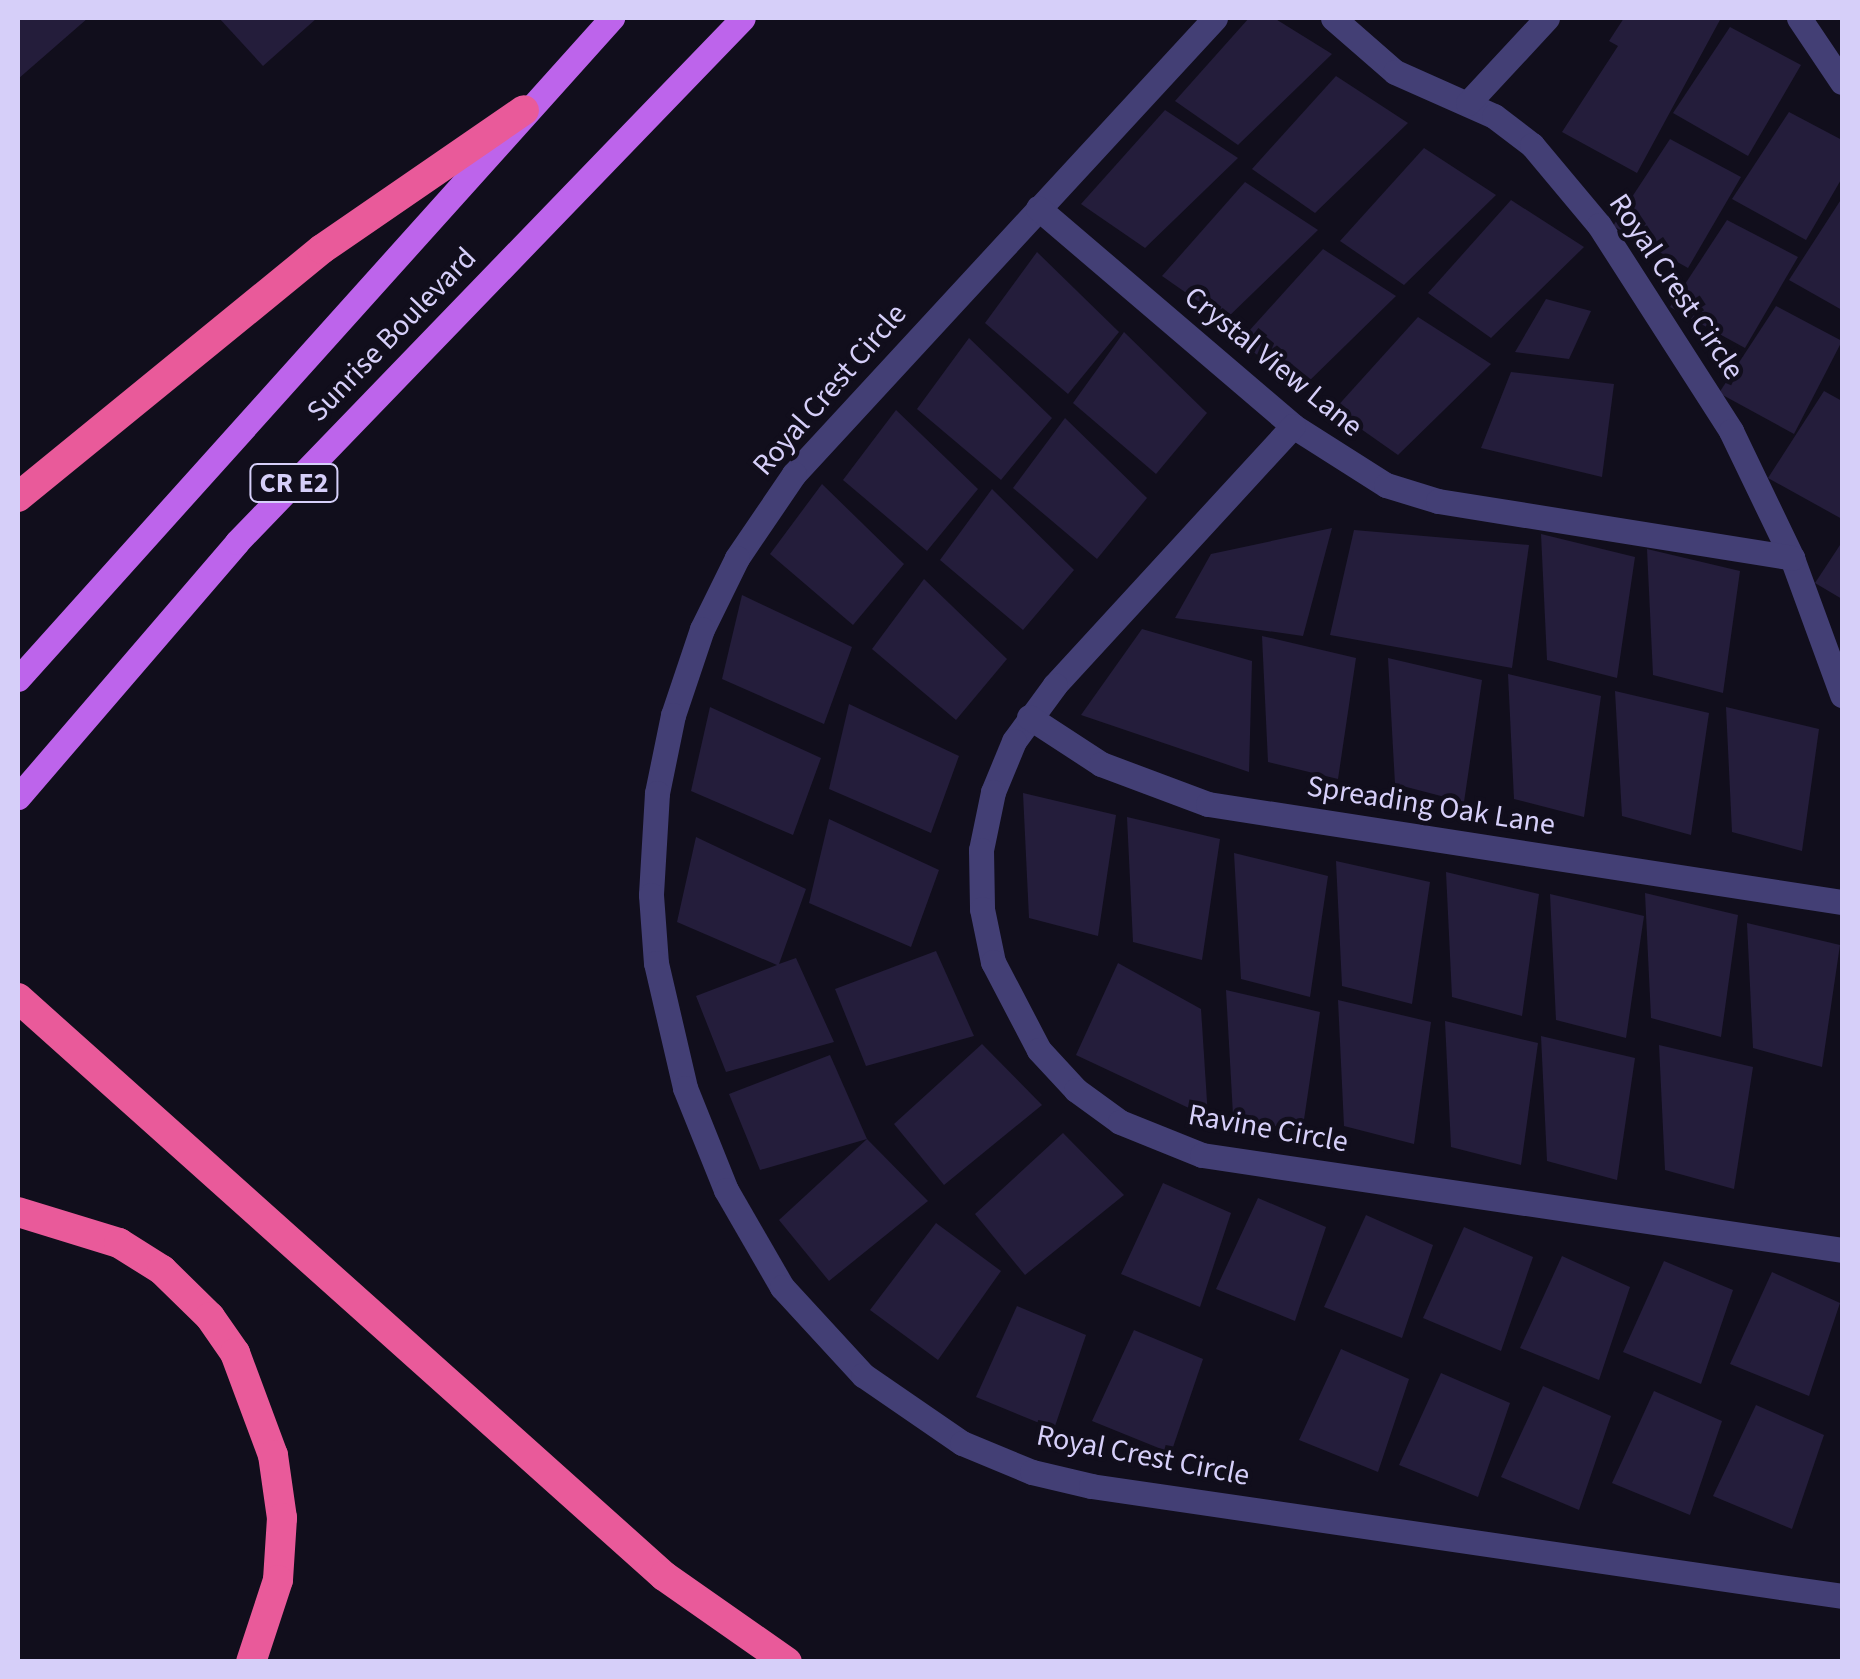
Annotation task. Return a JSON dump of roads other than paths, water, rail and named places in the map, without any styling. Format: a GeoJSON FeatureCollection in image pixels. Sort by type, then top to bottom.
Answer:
{"type":"FeatureCollection","features":[{"type":"Feature","properties":{"kind":"highway"},"geometry":{"type":"LineString","coordinates":[[18,496],[322,249],[524,110]]}},
{"type":"Feature","properties":{"kind":"highway"},"geometry":{"type":"LineString","coordinates":[[18,998],[664,1576],[787,1662]]}},
{"type":"Feature","properties":{"kind":"highway"},"geometry":{"type":"LineString","coordinates":[[18,1212],[119,1243],[162,1270],[210,1316],[235,1354],[273,1455],[282,1518],[278,1580],[251,1662]]}},
{"type":"Feature","properties":{"kind":"main road","name":"Sunrise Boulevard"},"geometry":{"type":"LineString","coordinates":[[18,680],[524,110],[612,18]]}},
{"type":"Feature","properties":{"kind":"main road","name":"Sunrise Boulevard"},"geometry":{"type":"LineString","coordinates":[[18,797],[237,542],[743,18]]}},
{"type":"Feature","properties":{"kind":"street","name":"Royal Crest Circle"},"geometry":{"type":"LineString","coordinates":[[1215,18],[794,474],[737,558],[702,629],[672,715],[657,793],[652,895],[656,963],[685,1088],[752,1240],[782,1287],[863,1375],[962,1443],[1032,1472],[1842,1596]]}},
{"type":"Feature","properties":{"kind":"street","name":"Royal Crest Circle"},"geometry":{"type":"LineString","coordinates":[[1333,18],[1395,72],[1468,103],[1532,145],[1598,225],[1731,431],[1792,558],[1842,695]]}},
{"type":"Feature","properties":{"kind":"street"},"geometry":{"type":"LineString","coordinates":[[1468,103],[1547,18]]}},
{"type":"Feature","properties":{"kind":"street"},"geometry":{"type":"LineString","coordinates":[[1799,18],[1842,82]]}},
{"type":"Feature","properties":{"kind":"street","name":"Crystal View Lane"},"geometry":{"type":"LineString","coordinates":[[1038,208],[1293,426],[1386,485],[1438,501],[1792,558]]}},
{"type":"Feature","properties":{"kind":"street","name":"Ravine Circle"},"geometry":{"type":"LineString","coordinates":[[1293,426],[1030,717],[993,792],[981,850],[982,909],[992,962],[1038,1050],[1076,1090],[1120,1122],[1202,1155],[1842,1250]]}},
{"type":"Feature","properties":{"kind":"street","name":"Spreading Oak Lane"},"geometry":{"type":"LineString","coordinates":[[1030,717],[1101,764],[1208,804],[1842,902]]}}]}
